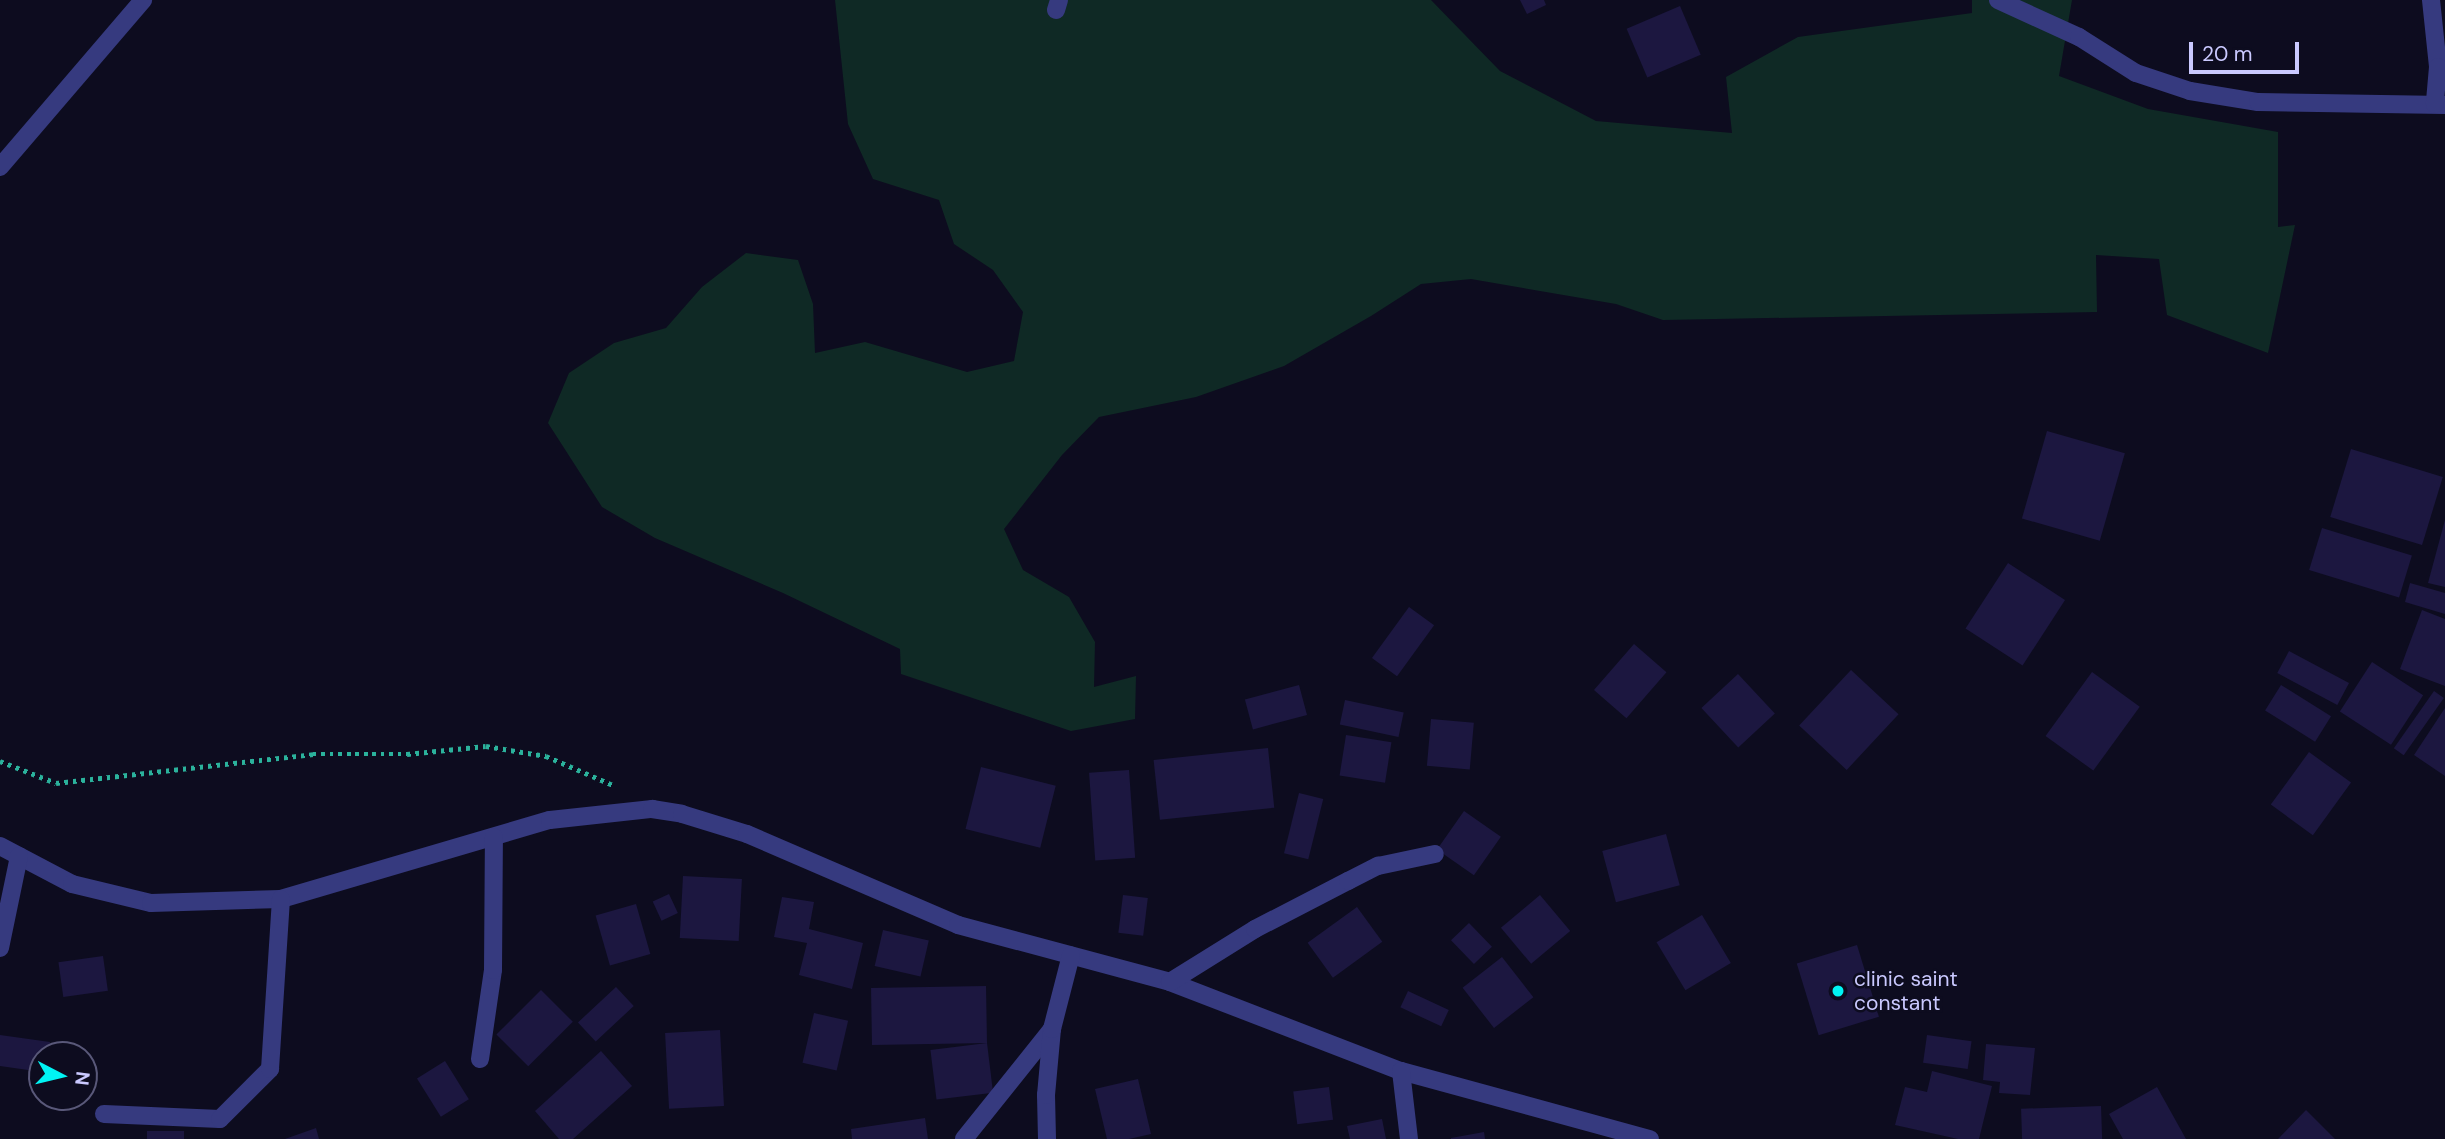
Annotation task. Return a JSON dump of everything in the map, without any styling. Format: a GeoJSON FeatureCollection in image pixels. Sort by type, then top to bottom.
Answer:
{"type":"FeatureCollection","features":[{"type":"Feature","properties":{"kind":"street"},"geometry":{"type":"LineString","coordinates":[[0,167],[143,0]]}},
{"type":"Feature","properties":{"kind":"street"},"geometry":{"type":"LineString","coordinates":[[1998,0],[2079,37],[2136,73],[2190,92],[2258,102],[2440,104],[2431,0]]}},
{"type":"Feature","properties":{"kind":"street"},"geometry":{"type":"LineString","coordinates":[[0,846],[72,884],[151,903],[281,899],[550,820],[652,809],[682,814],[747,834],[958,925],[1170,982],[1401,1071],[1650,1139]]}},
{"type":"Feature","properties":{"kind":"street"},"geometry":{"type":"LineString","coordinates":[[480,1059],[493,970],[494,837]]}},
{"type":"Feature","properties":{"kind":"street"},"geometry":{"type":"LineString","coordinates":[[1170,982],[1255,929],[1378,866],[1435,854]]}},
{"type":"Feature","properties":{"kind":"street"},"geometry":{"type":"LineString","coordinates":[[0,948],[19,856]]}},
{"type":"Feature","properties":{"kind":"street"},"geometry":{"type":"LineString","coordinates":[[104,1114],[220,1119],[270,1069],[281,899]]}},
{"type":"Feature","properties":{"kind":"street"},"geometry":{"type":"LineString","coordinates":[[1047,1139],[1046,1095],[1052,1029],[1071,955]]}},
{"type":"Feature","properties":{"kind":"street"},"geometry":{"type":"LineString","coordinates":[[964,1139],[1052,1029]]}},
{"type":"Feature","properties":{"kind":"street"},"geometry":{"type":"LineString","coordinates":[[1401,1071],[1409,1139]]}},
{"type":"Feature","properties":{"kind":"path"},"geometry":{"type":"LineString","coordinates":[[0,761],[56,783],[313,754],[407,754],[486,746],[546,756],[620,788]]}},
{"type":"Feature","properties":{"kind":"green space"},"geometry":{"type":"Polygon","coordinates":[[[835,0],[1431,0],[1500,71],[1596,121],[1732,133],[1726,77],[1798,37],[1972,13],[1972,0],[2072,0],[2059,76],[2148,109],[2278,132],[2278,227],[2295,225],[2268,353],[2167,315],[2159,259],[2096,255],[2097,312],[1663,320],[1616,304],[1471,279],[1421,284],[1284,366],[1196,397],[1099,417],[1062,455],[1004,529],[1023,570],[1069,597],[1095,642],[1094,687],[1136,676],[1135,719],[1071,731],[901,674],[900,649],[783,593],[655,538],[602,507],[548,423],[569,373],[614,343],[666,328],[702,287],[746,253],[798,260],[813,304],[815,353],[865,342],[967,372],[1014,361],[1023,312],[993,270],[954,244],[939,200],[873,179],[848,124],[835,0]]]}},
{"type":"Feature","properties":{"kind":"building"},"geometry":{"type":"Polygon","coordinates":[[[1520,0],[1544,0],[1546,5],[1527,14],[1520,0]]]}},
{"type":"Feature","properties":{"kind":"building"},"geometry":{"type":"Polygon","coordinates":[[[1680,6],[1701,55],[1647,77],[1627,29],[1680,6]]]}},
{"type":"Feature","properties":{"kind":"building"},"geometry":{"type":"Polygon","coordinates":[[[2047,431],[2125,453],[2100,541],[2022,518],[2047,431]]]}},
{"type":"Feature","properties":{"kind":"building"},"geometry":{"type":"Polygon","coordinates":[[[2351,449],[2443,477],[2422,545],[2330,517],[2351,449]]]}},
{"type":"Feature","properties":{"kind":"building"},"geometry":{"type":"Polygon","coordinates":[[[2445,520],[2445,587],[2428,583],[2445,520]]]}},
{"type":"Feature","properties":{"kind":"building"},"geometry":{"type":"Polygon","coordinates":[[[2322,528],[2412,555],[2399,598],[2309,570],[2322,528]]]}},
{"type":"Feature","properties":{"kind":"building"},"geometry":{"type":"Polygon","coordinates":[[[2008,563],[2065,600],[2023,665],[1966,628],[2008,563]]]}},
{"type":"Feature","properties":{"kind":"building"},"geometry":{"type":"Polygon","coordinates":[[[2410,583],[2445,593],[2445,614],[2405,602],[2410,583]]]}},
{"type":"Feature","properties":{"kind":"building"},"geometry":{"type":"Polygon","coordinates":[[[1409,607],[1434,625],[1397,676],[1372,658],[1409,607]]]}},
{"type":"Feature","properties":{"kind":"building"},"geometry":{"type":"Polygon","coordinates":[[[2422,610],[2445,619],[2445,686],[2400,669],[2422,610]]]}},
{"type":"Feature","properties":{"kind":"building"},"geometry":{"type":"Polygon","coordinates":[[[1634,644],[1666,672],[1626,718],[1594,690],[1634,644]]]}},
{"type":"Feature","properties":{"kind":"building"},"geometry":{"type":"Polygon","coordinates":[[[2289,651],[2349,683],[2337,705],[2277,673],[2289,651]]]}},
{"type":"Feature","properties":{"kind":"building"},"geometry":{"type":"Polygon","coordinates":[[[2372,662],[2423,695],[2391,745],[2340,711],[2372,662]]]}},
{"type":"Feature","properties":{"kind":"building"},"geometry":{"type":"Polygon","coordinates":[[[1851,670],[1899,714],[1847,770],[1799,726],[1851,670]]]}},
{"type":"Feature","properties":{"kind":"building"},"geometry":{"type":"Polygon","coordinates":[[[2092,672],[2140,707],[2093,771],[2046,736],[2092,672]]]}},
{"type":"Feature","properties":{"kind":"building"},"geometry":{"type":"Polygon","coordinates":[[[1738,674],[1775,713],[1738,748],[1701,708],[1738,674]]]}},
{"type":"Feature","properties":{"kind":"building"},"geometry":{"type":"Polygon","coordinates":[[[1299,685],[1307,715],[1253,729],[1245,699],[1299,685]]]}},
{"type":"Feature","properties":{"kind":"building"},"geometry":{"type":"Polygon","coordinates":[[[2281,685],[2331,716],[2315,742],[2265,710],[2281,685]]]}},
{"type":"Feature","properties":{"kind":"building"},"geometry":{"type":"Polygon","coordinates":[[[2434,691],[2444,698],[2404,755],[2394,748],[2434,691]]]}},
{"type":"Feature","properties":{"kind":"building"},"geometry":{"type":"Polygon","coordinates":[[[1345,700],[1404,712],[1398,737],[1340,724],[1345,700]]]}},
{"type":"Feature","properties":{"kind":"building"},"geometry":{"type":"Polygon","coordinates":[[[2445,708],[2445,776],[2414,755],[2445,708]]]}},
{"type":"Feature","properties":{"kind":"building"},"geometry":{"type":"Polygon","coordinates":[[[1431,719],[1474,723],[1470,770],[1427,766],[1431,719]]]}},
{"type":"Feature","properties":{"kind":"building"},"geometry":{"type":"Polygon","coordinates":[[[1346,735],[1391,742],[1385,783],[1340,775],[1346,735]]]}},
{"type":"Feature","properties":{"kind":"building"},"geometry":{"type":"Polygon","coordinates":[[[1268,748],[1274,808],[1160,820],[1154,760],[1268,748]]]}},
{"type":"Feature","properties":{"kind":"building"},"geometry":{"type":"Polygon","coordinates":[[[2309,752],[2351,783],[2313,835],[2271,805],[2309,752]]]}},
{"type":"Feature","properties":{"kind":"building"},"geometry":{"type":"Polygon","coordinates":[[[981,767],[1056,786],[1040,848],[966,829],[981,767]]]}},
{"type":"Feature","properties":{"kind":"building"},"geometry":{"type":"Polygon","coordinates":[[[1129,770],[1135,858],[1095,861],[1089,773],[1129,770]]]}},
{"type":"Feature","properties":{"kind":"building"},"geometry":{"type":"Polygon","coordinates":[[[1299,793],[1323,799],[1308,859],[1284,853],[1299,793]]]}},
{"type":"Feature","properties":{"kind":"building"},"geometry":{"type":"Polygon","coordinates":[[[1464,811],[1501,837],[1474,875],[1437,850],[1464,811]]]}},
{"type":"Feature","properties":{"kind":"building"},"geometry":{"type":"Polygon","coordinates":[[[1666,834],[1680,885],[1616,902],[1602,851],[1666,834]]]}},
{"type":"Feature","properties":{"kind":"building"},"geometry":{"type":"Polygon","coordinates":[[[683,876],[742,879],[739,941],[680,938],[683,876]]]}},
{"type":"Feature","properties":{"kind":"building"},"geometry":{"type":"Polygon","coordinates":[[[669,894],[678,913],[662,921],[653,902],[669,894]]]}},
{"type":"Feature","properties":{"kind":"building"},"geometry":{"type":"Polygon","coordinates":[[[1123,895],[1148,898],[1143,936],[1118,933],[1123,895]]]}},
{"type":"Feature","properties":{"kind":"building"},"geometry":{"type":"Polygon","coordinates":[[[1540,895],[1570,931],[1531,964],[1501,928],[1540,895]]]}},
{"type":"Feature","properties":{"kind":"building"},"geometry":{"type":"Polygon","coordinates":[[[782,897],[814,902],[809,929],[863,943],[852,989],[799,975],[807,943],[774,937],[782,897]]]}},
{"type":"Feature","properties":{"kind":"building"},"geometry":{"type":"Polygon","coordinates":[[[636,904],[650,954],[610,966],[596,916],[636,904]]]}},
{"type":"Feature","properties":{"kind":"building"},"geometry":{"type":"Polygon","coordinates":[[[1357,907],[1382,942],[1333,978],[1308,943],[1357,907]]]}},
{"type":"Feature","properties":{"kind":"building"},"geometry":{"type":"Polygon","coordinates":[[[1702,915],[1731,963],[1685,990],[1657,942],[1702,915]]]}},
{"type":"Feature","properties":{"kind":"building"},"geometry":{"type":"Polygon","coordinates":[[[1469,923],[1492,947],[1474,964],[1451,940],[1469,923]]]}},
{"type":"Feature","properties":{"kind":"building"},"geometry":{"type":"Polygon","coordinates":[[[883,930],[929,941],[920,977],[875,966],[883,930]]]}},
{"type":"Feature","properties":{"kind":"building","name":"clinic saint constant"},"geometry":{"type":"Polygon","coordinates":[[[1857,945],[1879,1017],[1819,1035],[1797,963],[1857,945]]]}},
{"type":"Feature","properties":{"kind":"building"},"geometry":{"type":"Polygon","coordinates":[[[103,956],[108,991],[63,997],[58,962],[103,956]]]}},
{"type":"Feature","properties":{"kind":"building"},"geometry":{"type":"Polygon","coordinates":[[[1502,957],[1533,997],[1494,1028],[1463,988],[1502,957]]]}},
{"type":"Feature","properties":{"kind":"building"},"geometry":{"type":"Polygon","coordinates":[[[986,986],[987,1043],[872,1045],[871,988],[986,986]]]}},
{"type":"Feature","properties":{"kind":"building"},"geometry":{"type":"Polygon","coordinates":[[[616,987],[634,1006],[596,1041],[578,1022],[616,987]]]}},
{"type":"Feature","properties":{"kind":"building"},"geometry":{"type":"Polygon","coordinates":[[[541,990],[573,1022],[528,1066],[496,1035],[541,990]]]}},
{"type":"Feature","properties":{"kind":"building"},"geometry":{"type":"Polygon","coordinates":[[[1408,991],[1449,1010],[1441,1026],[1400,1007],[1408,991]]]}},
{"type":"Feature","properties":{"kind":"building"},"geometry":{"type":"Polygon","coordinates":[[[814,1013],[848,1021],[837,1071],[803,1063],[814,1013]]]}},
{"type":"Feature","properties":{"kind":"building"},"geometry":{"type":"Polygon","coordinates":[[[720,1030],[724,1106],[669,1109],[665,1033],[720,1030]]]}},
{"type":"Feature","properties":{"kind":"building"},"geometry":{"type":"Polygon","coordinates":[[[0,1035],[43,1041],[28,1041],[28,1070],[0,1066],[0,1035]]]}},
{"type":"Feature","properties":{"kind":"building"},"geometry":{"type":"Polygon","coordinates":[[[1927,1035],[1972,1041],[1968,1069],[1923,1063],[1927,1035]]]}},
{"type":"Feature","properties":{"kind":"building"},"geometry":{"type":"Polygon","coordinates":[[[987,1043],[993,1093],[937,1100],[930,1050],[987,1043]]]}},
{"type":"Feature","properties":{"kind":"building"},"geometry":{"type":"Polygon","coordinates":[[[1986,1044],[2035,1048],[2030,1095],[1999,1093],[2000,1082],[1983,1080],[1986,1044]]]}},
{"type":"Feature","properties":{"kind":"building"},"geometry":{"type":"Polygon","coordinates":[[[601,1051],[632,1086],[573,1139],[559,1139],[535,1111],[601,1051]]]}},
{"type":"Feature","properties":{"kind":"building"},"geometry":{"type":"Polygon","coordinates":[[[445,1061],[469,1099],[441,1117],[417,1078],[445,1061]]]}},
{"type":"Feature","properties":{"kind":"building"},"geometry":{"type":"Polygon","coordinates":[[[1932,1071],[1992,1086],[1979,1139],[1958,1139],[1895,1125],[1905,1087],[1927,1092],[1932,1071]]]}},
{"type":"Feature","properties":{"kind":"building"},"geometry":{"type":"Polygon","coordinates":[[[1138,1079],[1151,1134],[1129,1139],[1107,1139],[1095,1089],[1138,1079]]]}},
{"type":"Feature","properties":{"kind":"building"},"geometry":{"type":"Polygon","coordinates":[[[1329,1087],[1333,1120],[1297,1124],[1293,1091],[1329,1087]]]}},
{"type":"Feature","properties":{"kind":"building"},"geometry":{"type":"Polygon","coordinates":[[[2157,1087],[2186,1139],[2123,1139],[2109,1114],[2157,1087]]]}},
{"type":"Feature","properties":{"kind":"building"},"geometry":{"type":"Polygon","coordinates":[[[2101,1106],[2102,1139],[2022,1139],[2021,1109],[2101,1106]]]}},
{"type":"Feature","properties":{"kind":"building"},"geometry":{"type":"Polygon","coordinates":[[[2306,1110],[2335,1139],[2278,1139],[2306,1110]]]}},
{"type":"Feature","properties":{"kind":"building"},"geometry":{"type":"Polygon","coordinates":[[[925,1118],[928,1139],[852,1139],[851,1129],[925,1118]]]}},
{"type":"Feature","properties":{"kind":"building"},"geometry":{"type":"Polygon","coordinates":[[[1382,1119],[1386,1139],[1350,1139],[1347,1126],[1382,1119]]]}},
{"type":"Feature","properties":{"kind":"building"},"geometry":{"type":"Polygon","coordinates":[[[316,1128],[319,1139],[285,1139],[316,1128]]]}},
{"type":"Feature","properties":{"kind":"building"},"geometry":{"type":"Polygon","coordinates":[[[147,1131],[184,1131],[184,1139],[147,1139],[147,1131]]]}},
{"type":"Feature","properties":{"kind":"building"},"geometry":{"type":"Polygon","coordinates":[[[1484,1132],[1485,1139],[1451,1139],[1451,1138],[1484,1132]]]}},
{"type":"Feature","properties":{"kind":"place","name":"clinic saint constant"},"geometry":{"type":"Point","coordinates":[1838,991]}}]}
